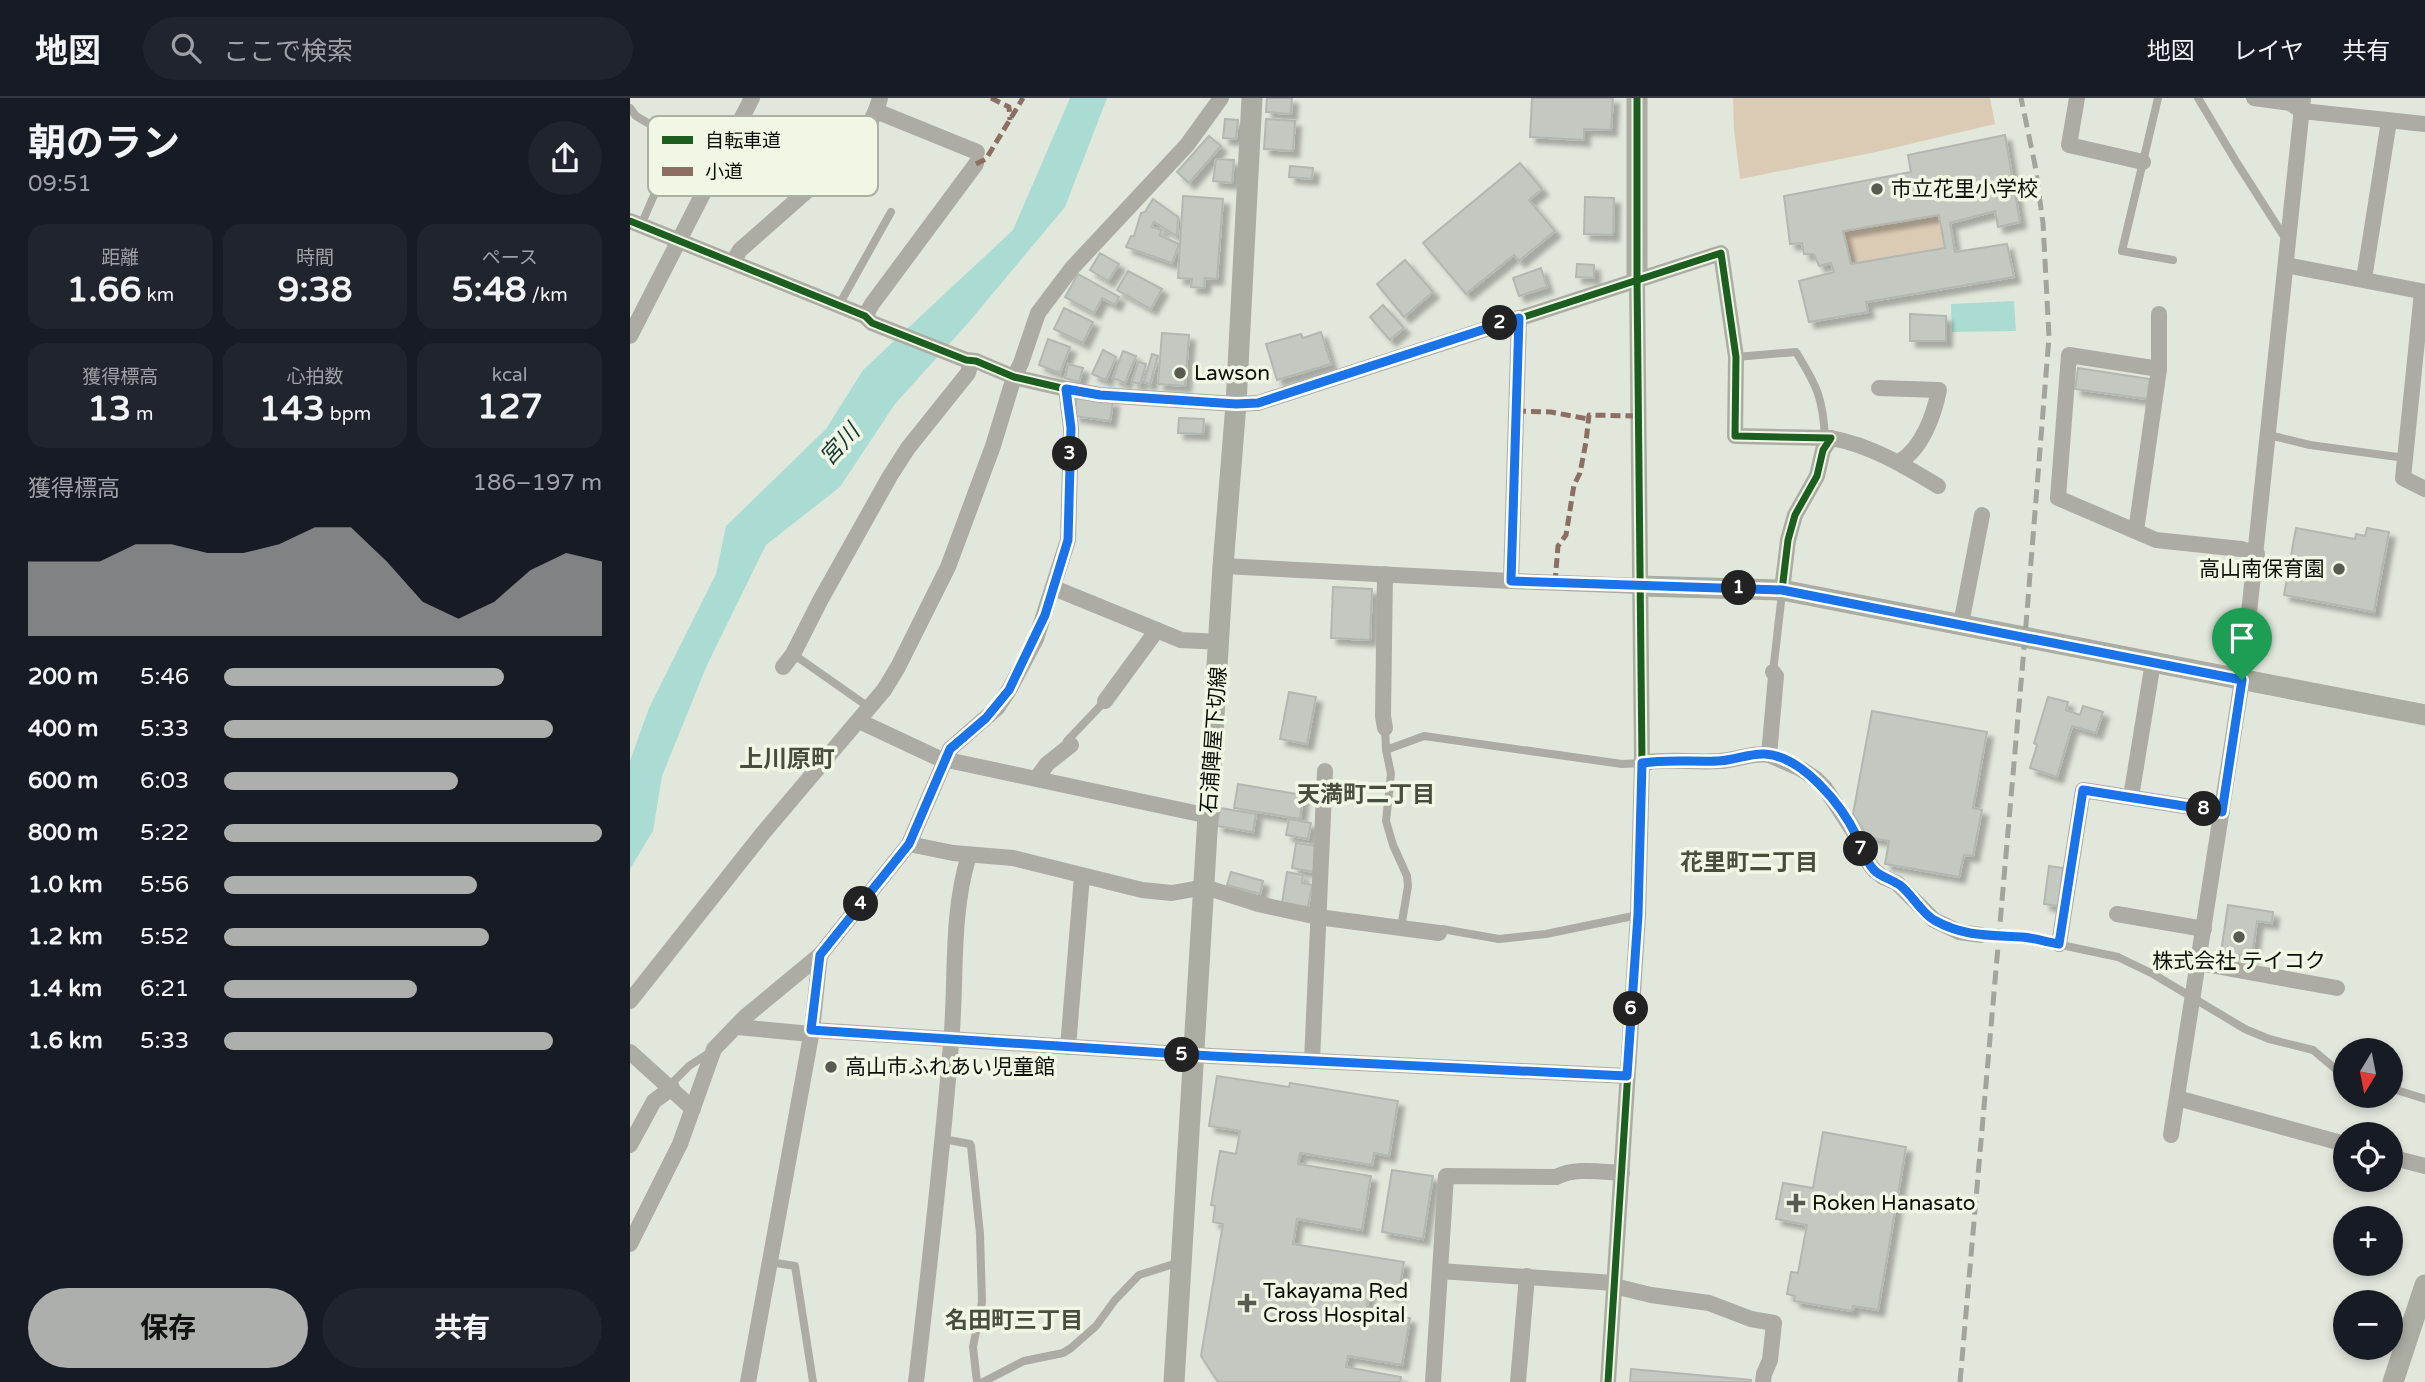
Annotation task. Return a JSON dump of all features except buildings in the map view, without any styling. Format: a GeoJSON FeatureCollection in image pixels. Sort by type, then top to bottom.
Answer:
{"type":"FeatureCollection","features":[{"type":"Feature","properties":{"kind":"main road","name":"石浦陣屋下切線"},"geometry":{"type":"LineString","coordinates":[[1174,1382],[1223,565],[1236,404],[1252,98]]}},
{"type":"Feature","properties":{"kind":"main road"},"geometry":{"type":"LineString","coordinates":[[1637,98],[1637,278]]}},
{"type":"Feature","properties":{"kind":"main road"},"geometry":{"type":"LineString","coordinates":[[1640,586],[1782,590],[2425,715]]}},
{"type":"Feature","properties":{"kind":"main road"},"geometry":{"type":"LineString","coordinates":[[2393,1382],[2425,1285]]}},
{"type":"Feature","properties":{"kind":"street"},"geometry":{"type":"LineString","coordinates":[[743,116],[752,98]]}},
{"type":"Feature","properties":{"kind":"street"},"geometry":{"type":"LineString","coordinates":[[630,1001],[763,833],[870,708],[898,667],[948,567],[1038,313],[1053,292],[1187,145],[1221,98]]}},
{"type":"Feature","properties":{"kind":"street"},"geometry":{"type":"LineString","coordinates":[[2077,98],[2069,145],[2143,162]]}},
{"type":"Feature","properties":{"kind":"street"},"geometry":{"type":"LineString","coordinates":[[2254,98],[2389,121],[2425,124]]}},
{"type":"Feature","properties":{"kind":"street"},"geometry":{"type":"LineString","coordinates":[[868,319],[872,304],[976,158],[878,104]]}},
{"type":"Feature","properties":{"kind":"street"},"geometry":{"type":"LineString","coordinates":[[2171,1135],[2242,680],[2303,105]]}},
{"type":"Feature","properties":{"kind":"street"},"geometry":{"type":"LineString","coordinates":[[2364,279],[2389,121]]}},
{"type":"Feature","properties":{"kind":"street"},"geometry":{"type":"LineString","coordinates":[[630,336],[701,196]]}},
{"type":"Feature","properties":{"kind":"street"},"geometry":{"type":"LineString","coordinates":[[733,262],[740,250],[801,196]]}},
{"type":"Feature","properties":{"kind":"street"},"geometry":{"type":"LineString","coordinates":[[635,223],[839,305],[969,361],[976,361],[1014,377],[1100,395],[1236,404],[1258,403],[1637,278],[1721,253],[1735,357],[1735,436],[1842,440],[1899,462],[1938,486]]}},
{"type":"Feature","properties":{"kind":"street"},"geometry":{"type":"LineString","coordinates":[[2286,265],[2423,292],[2403,478],[2425,489]]}},
{"type":"Feature","properties":{"kind":"street"},"geometry":{"type":"LineString","coordinates":[[1608,1382],[1638,915],[1642,763],[1637,278]]}},
{"type":"Feature","properties":{"kind":"street"},"geometry":{"type":"LineString","coordinates":[[2136,531],[2159,369],[2159,314]]}},
{"type":"Feature","properties":{"kind":"street"},"geometry":{"type":"LineString","coordinates":[[1511,581],[1519,318]]}},
{"type":"Feature","properties":{"kind":"street"},"geometry":{"type":"LineString","coordinates":[[2159,369],[2069,355],[2058,498],[2156,540],[2241,549],[2257,555]]}},
{"type":"Feature","properties":{"kind":"street"},"geometry":{"type":"LineString","coordinates":[[788,660],[890,476],[908,448],[968,373],[969,361]]}},
{"type":"Feature","properties":{"kind":"street"},"geometry":{"type":"LineString","coordinates":[[1879,388],[1940,390],[1929,424],[1912,451],[1899,462]]}},
{"type":"Feature","properties":{"kind":"street"},"geometry":{"type":"LineString","coordinates":[[630,1244],[680,1143],[714,1049],[745,1017],[820,955],[909,844],[950,749],[986,718],[1009,690],[1036,639],[1068,540],[1071,428],[1066,389]]}},
{"type":"Feature","properties":{"kind":"street"},"geometry":{"type":"LineString","coordinates":[[1782,590],[1788,540],[1795,515],[1817,476],[1828,438]]}},
{"type":"Feature","properties":{"kind":"street"},"geometry":{"type":"LineString","coordinates":[[1961,624],[1982,515]]}},
{"type":"Feature","properties":{"kind":"street"},"geometry":{"type":"LineString","coordinates":[[1223,565],[1640,586]]}},
{"type":"Feature","properties":{"kind":"street"},"geometry":{"type":"LineString","coordinates":[[1385,574],[1385,728]]}},
{"type":"Feature","properties":{"kind":"street"},"geometry":{"type":"LineString","coordinates":[[1054,588],[1181,640],[1220,642]]}},
{"type":"Feature","properties":{"kind":"street"},"geometry":{"type":"LineString","coordinates":[[1105,701],[1157,630]]}},
{"type":"Feature","properties":{"kind":"street"},"geometry":{"type":"LineString","coordinates":[[2131,797],[2153,662]]}},
{"type":"Feature","properties":{"kind":"street"},"geometry":{"type":"LineString","coordinates":[[1769,755],[1775,709],[1776,676],[1773,672]]}},
{"type":"Feature","properties":{"kind":"street"},"geometry":{"type":"LineString","coordinates":[[859,721],[946,760],[1209,816]]}},
{"type":"Feature","properties":{"kind":"street"},"geometry":{"type":"LineString","coordinates":[[1037,778],[1047,764],[1071,745]]}},
{"type":"Feature","properties":{"kind":"street"},"geometry":{"type":"LineString","coordinates":[[1642,763],[1721,761],[1762,754],[1801,769],[1825,788],[1857,837],[1862,854],[1874,870],[1897,883],[1934,920],[1959,932],[1981,935]]}},
{"type":"Feature","properties":{"kind":"street"},"geometry":{"type":"LineString","coordinates":[[1311,1061],[1325,772]]}},
{"type":"Feature","properties":{"kind":"street"},"geometry":{"type":"LineString","coordinates":[[2059,944],[2083,790],[2222,812]]}},
{"type":"Feature","properties":{"kind":"street"},"geometry":{"type":"LineString","coordinates":[[909,844],[969,855],[1013,859],[1142,890],[1172,893],[1205,887],[1258,904],[1318,917],[1440,933]]}},
{"type":"Feature","properties":{"kind":"street"},"geometry":{"type":"LineString","coordinates":[[916,1382],[952,1040],[956,923],[963,875],[969,855]]}},
{"type":"Feature","properties":{"kind":"street"},"geometry":{"type":"LineString","coordinates":[[1068,1047],[1082,876]]}},
{"type":"Feature","properties":{"kind":"street"},"geometry":{"type":"LineString","coordinates":[[2117,914],[2204,929]]}},
{"type":"Feature","properties":{"kind":"street"},"geometry":{"type":"LineString","coordinates":[[748,1382],[811,1032],[820,955]]}},
{"type":"Feature","properties":{"kind":"street"},"geometry":{"type":"LineString","coordinates":[[2199,963],[2337,988]]}},
{"type":"Feature","properties":{"kind":"street"},"geometry":{"type":"LineString","coordinates":[[737,1027],[1194,1055],[1627,1076]]}},
{"type":"Feature","properties":{"kind":"street"},"geometry":{"type":"LineString","coordinates":[[630,1052],[693,1109]]}},
{"type":"Feature","properties":{"kind":"street"},"geometry":{"type":"LineString","coordinates":[[630,1145],[654,1101],[670,1087]]}},
{"type":"Feature","properties":{"kind":"street"},"geometry":{"type":"LineString","coordinates":[[2177,1098],[2333,1141]]}},
{"type":"Feature","properties":{"kind":"street"},"geometry":{"type":"LineString","coordinates":[[2403,1160],[2425,1166]]}},
{"type":"Feature","properties":{"kind":"street"},"geometry":{"type":"LineString","coordinates":[[1433,1382],[1446,1175],[1556,1177],[1564,1173],[1585,1171],[1622,1173]]}},
{"type":"Feature","properties":{"kind":"street"},"geometry":{"type":"LineString","coordinates":[[1440,1271],[1614,1285],[1651,1295],[1709,1303],[1751,1319],[1774,1323],[1770,1360],[1763,1382]]}},
{"type":"Feature","properties":{"kind":"street"},"geometry":{"type":"LineString","coordinates":[[1518,1382],[1527,1276]]}},
{"type":"Feature","properties":{"kind":"lane"},"geometry":{"type":"LineString","coordinates":[[2158,98],[2122,251],[2173,260]]}},
{"type":"Feature","properties":{"kind":"lane"},"geometry":{"type":"LineString","coordinates":[[2199,98],[2289,243]]}},
{"type":"Feature","properties":{"kind":"lane"},"geometry":{"type":"LineString","coordinates":[[630,108],[636,116],[648,123]]}},
{"type":"Feature","properties":{"kind":"lane"},"geometry":{"type":"LineString","coordinates":[[635,223],[650,196]]}},
{"type":"Feature","properties":{"kind":"lane"},"geometry":{"type":"LineString","coordinates":[[839,305],[891,212]]}},
{"type":"Feature","properties":{"kind":"lane"},"geometry":{"type":"LineString","coordinates":[[1735,357],[1796,352],[1818,389],[1828,438]]}},
{"type":"Feature","properties":{"kind":"lane"},"geometry":{"type":"LineString","coordinates":[[2269,435],[2310,445],[2405,458]]}},
{"type":"Feature","properties":{"kind":"lane"},"geometry":{"type":"LineString","coordinates":[[1773,672],[1782,590]]}},
{"type":"Feature","properties":{"kind":"lane"},"geometry":{"type":"LineString","coordinates":[[788,660],[870,708]]}},
{"type":"Feature","properties":{"kind":"lane"},"geometry":{"type":"LineString","coordinates":[[1071,745],[1067,741],[1105,701]]}},
{"type":"Feature","properties":{"kind":"lane"},"geometry":{"type":"LineString","coordinates":[[1385,728],[1391,774],[1388,829],[1407,876],[1408,886],[1401,928]]}},
{"type":"Feature","properties":{"kind":"lane"},"geometry":{"type":"LineString","coordinates":[[1386,750],[1424,736],[1622,764],[1642,763]]}},
{"type":"Feature","properties":{"kind":"lane"},"geometry":{"type":"LineString","coordinates":[[1440,933],[1442,929],[1499,939],[1569,930],[1638,915]]}},
{"type":"Feature","properties":{"kind":"lane"},"geometry":{"type":"LineString","coordinates":[[1981,935],[1998,938],[2024,937],[2118,957],[2153,974],[2245,1029],[2269,1039],[2313,1050],[2333,1067]]}},
{"type":"Feature","properties":{"kind":"lane"},"geometry":{"type":"LineString","coordinates":[[670,1087],[689,1066],[714,1049]]}},
{"type":"Feature","properties":{"kind":"lane"},"geometry":{"type":"LineString","coordinates":[[2403,1092],[2425,1099]]}},
{"type":"Feature","properties":{"kind":"lane"},"geometry":{"type":"LineString","coordinates":[[943,1139],[971,1146],[980,1234],[982,1302],[973,1347],[977,1382]]}},
{"type":"Feature","properties":{"kind":"lane"},"geometry":{"type":"LineString","coordinates":[[770,1262],[795,1266],[813,1382]]}},
{"type":"Feature","properties":{"kind":"lane"},"geometry":{"type":"LineString","coordinates":[[983,1382],[1024,1360],[1063,1353],[1096,1326],[1115,1300],[1139,1275],[1181,1262]]}},
{"type":"Feature","properties":{"kind":"shaded area"},"geometry":{"type":"Polygon","coordinates":[[[1733,98],[1990,98],[1995,124],[1876,152],[1740,179],[1733,98]]]}},
{"type":"Feature","properties":{"kind":"shaded area"},"geometry":{"type":"Polygon","coordinates":[[[1939,215],[1945,248],[1851,264],[1843,231],[1939,215]]]}},
{"type":"Feature","properties":{"kind":"water","name":"宮川"},"geometry":{"type":"Polygon","coordinates":[[[1070,98],[1107,98],[1065,207],[969,322],[895,404],[840,487],[766,545],[707,665],[662,776],[653,831],[630,869],[630,761],[649,708],[716,574],[726,526],[826,429],[863,370],[1013,230],[1070,98]]]}},
{"type":"Feature","properties":{"kind":"water"},"geometry":{"type":"Polygon","coordinates":[[[2014,301],[2016,331],[1952,332],[1951,304],[2014,301]]]}},
{"type":"Feature","properties":{"kind":"railway"},"geometry":{"type":"LineString","coordinates":[[1960,1382],[2049,337],[2043,223],[2035,165],[2021,98]]}},
{"type":"Feature","properties":{"kind":"marked path"},"geometry":{"type":"LineString","coordinates":[[991,98],[1009,107],[1010,120]]}},
{"type":"Feature","properties":{"kind":"marked path"},"geometry":{"type":"LineString","coordinates":[[976,164],[986,159],[1023,98]]}},
{"type":"Feature","properties":{"kind":"marked path"},"geometry":{"type":"LineString","coordinates":[[1516,411],[1551,412],[1588,419]]}},
{"type":"Feature","properties":{"kind":"marked path"},"geometry":{"type":"LineString","coordinates":[[1555,583],[1558,546],[1566,535],[1574,485],[1580,473],[1586,442],[1589,415],[1638,416]]}},
{"type":"Feature","properties":{"kind":"cycle path"},"geometry":{"type":"LineString","coordinates":[[1608,1382],[1638,915],[1642,763],[1637,98]]}},
{"type":"Feature","properties":{"kind":"cycle path"},"geometry":{"type":"LineString","coordinates":[[630,221],[865,316],[872,323],[1014,377],[1100,395],[1236,404],[1258,403],[1721,253],[1736,357],[1735,436],[1831,438],[1823,450],[1817,476],[1795,515],[1788,540],[1782,590]]}},
{"type":"Feature","properties":{"kind":"place","name":"市立花里小学校"},"geometry":{"type":"Point","coordinates":[1877,189]}},
{"type":"Feature","properties":{"kind":"place","name":"Lawson"},"geometry":{"type":"Point","coordinates":[1180,373]}},
{"type":"Feature","properties":{"kind":"place","name":"高山南保育園"},"geometry":{"type":"Point","coordinates":[2339,569]}},
{"type":"Feature","properties":{"kind":"place","name":"株式会社 テイコク"},"geometry":{"type":"Point","coordinates":[2239,937]}},
{"type":"Feature","properties":{"kind":"place","name":"高山市ふれあい児童館"},"geometry":{"type":"Point","coordinates":[831,1067]}},
{"type":"Feature","properties":{"kind":"place","name":"Roken Hanasato"},"geometry":{"type":"Point","coordinates":[1796,1203]}},
{"type":"Feature","properties":{"kind":"place","name":"Takayama Red Cross Hospital"},"geometry":{"type":"Point","coordinates":[1247,1303]}},
{"type":"Feature","properties":{"kind":"district","name":"上川原町"},"geometry":{"type":"Point","coordinates":[787,759]}},
{"type":"Feature","properties":{"kind":"district","name":"天満町二丁目"},"geometry":{"type":"Point","coordinates":[1366,795]}},
{"type":"Feature","properties":{"kind":"district","name":"花里町二丁目"},"geometry":{"type":"Point","coordinates":[1749,863]}},
{"type":"Feature","properties":{"kind":"district","name":"名田町三丁目"},"geometry":{"type":"Point","coordinates":[1014,1321]}},
{"type":"Feature","properties":{"kind":"route"},"geometry":{"type":"LineString","coordinates":[[1519,318],[1511,581],[1782,590],[2242,680],[2222,812],[2083,790],[2059,944],[2024,937],[1998,938],[1959,932],[1934,920],[1897,883],[1874,870],[1862,854],[1857,837],[1825,788],[1816,779],[1782,759],[1762,754],[1721,761],[1642,763],[1638,915],[1627,1076],[1211,1056],[811,1030],[820,955],[909,844],[950,749],[997,708],[1036,639],[1068,540],[1071,428],[1066,389],[1100,395],[1236,404],[1258,403],[1519,318]]}}]}
